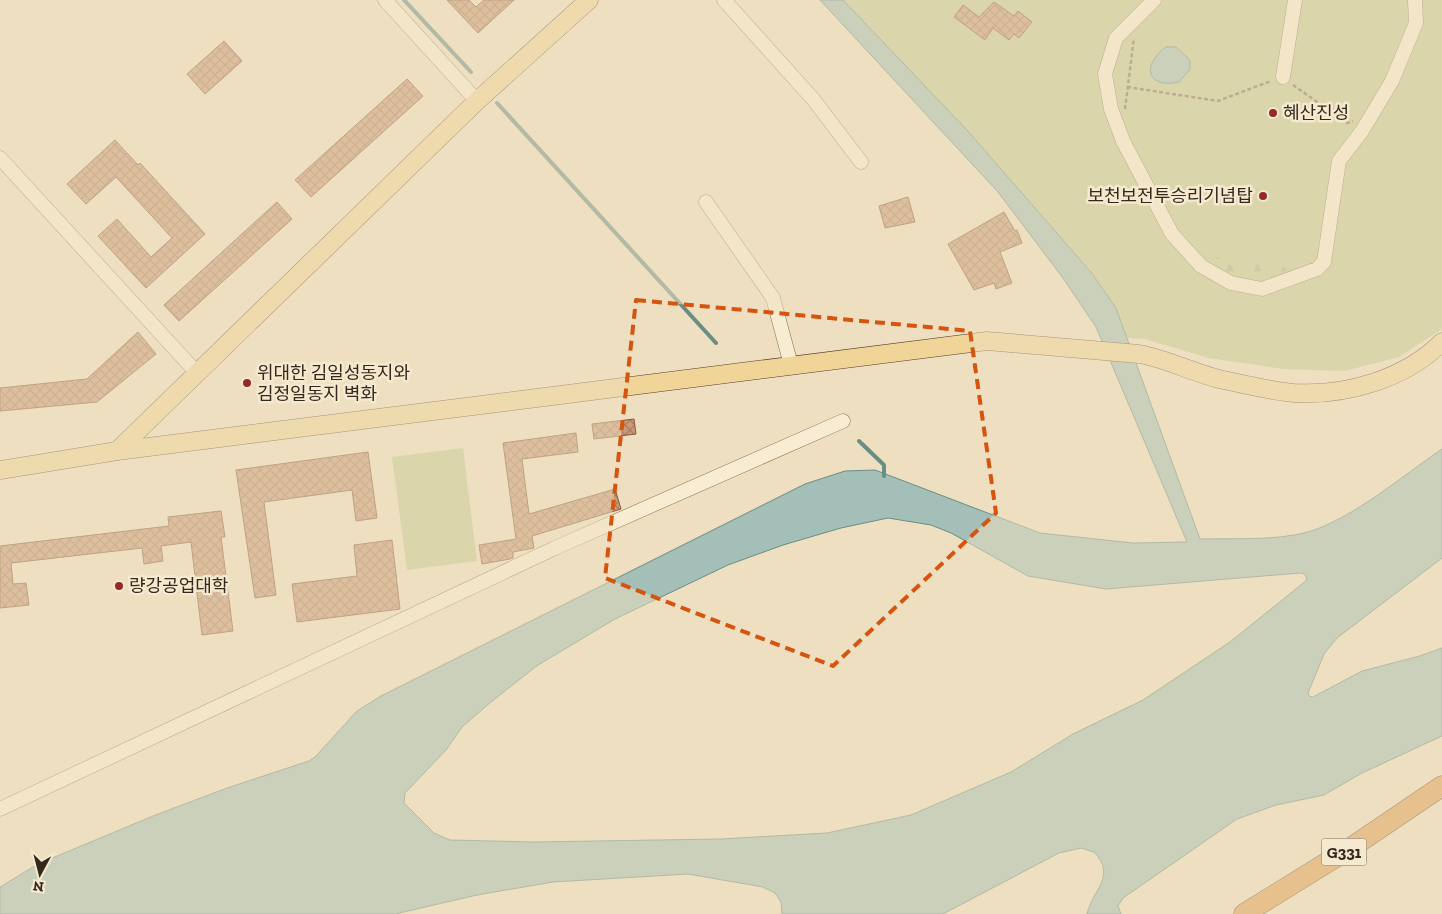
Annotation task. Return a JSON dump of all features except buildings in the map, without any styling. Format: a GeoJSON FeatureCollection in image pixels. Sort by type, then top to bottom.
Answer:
{"type":"FeatureCollection","features":[{"type":"Feature","properties":{"kind":"highway","name":"G331"},"geometry":{"type":"LineString","coordinates":[[1244,914],[1352,847],[1442,786]]}},
{"type":"Feature","properties":{"kind":"main road"},"geometry":{"type":"LineString","coordinates":[[117,451],[477,102],[589,0]]}},
{"type":"Feature","properties":{"kind":"main road"},"geometry":{"type":"LineString","coordinates":[[0,470],[117,451],[987,341],[1100,350],[1158,357],[1217,378],[1293,393],[1319,393],[1353,388],[1395,375],[1428,356],[1442,342]]}},
{"type":"Feature","properties":{"kind":"street"},"geometry":{"type":"LineString","coordinates":[[385,0],[477,102]]}},
{"type":"Feature","properties":{"kind":"street"},"geometry":{"type":"LineString","coordinates":[[724,0],[813,99],[861,162]]}},
{"type":"Feature","properties":{"kind":"street"},"geometry":{"type":"LineString","coordinates":[[1154,0],[1116,38],[1105,74],[1111,109],[1123,141],[1172,234],[1201,266],[1231,283],[1262,289],[1317,269],[1324,262],[1339,162],[1392,81],[1416,23],[1415,0]]}},
{"type":"Feature","properties":{"kind":"street"},"geometry":{"type":"LineString","coordinates":[[1283,77],[1295,0]]}},
{"type":"Feature","properties":{"kind":"street"},"geometry":{"type":"LineString","coordinates":[[0,158],[197,373]]}},
{"type":"Feature","properties":{"kind":"street"},"geometry":{"type":"LineString","coordinates":[[706,202],[773,298],[791,365]]}},
{"type":"Feature","properties":{"kind":"street"},"geometry":{"type":"LineString","coordinates":[[0,810],[555,548],[843,420]]}},
{"type":"Feature","properties":{"kind":"path"},"geometry":{"type":"LineString","coordinates":[[1125,114],[1135,35]]}},
{"type":"Feature","properties":{"kind":"path"},"geometry":{"type":"LineString","coordinates":[[1127,87],[1218,101],[1283,77],[1347,123],[1370,117]]}},
{"type":"Feature","properties":{"kind":"highlighted area"},"geometry":{"type":"Polygon","coordinates":[[[636,300],[970,331],[996,513],[833,666],[605,578],[636,300]]]}},
{"type":"Feature","properties":{"kind":"green space"},"geometry":{"type":"Polygon","coordinates":[[[843,0],[1442,0],[1442,329],[1399,357],[1345,371],[1283,369],[1209,358],[1144,339],[1127,338],[1116,308],[1091,271],[966,129],[843,0]]]}},
{"type":"Feature","properties":{"kind":"green space"},"geometry":{"type":"Polygon","coordinates":[[[1218,257],[1284,266],[1290,278],[1261,289],[1208,267],[1210,262],[1218,257]]]}},
{"type":"Feature","properties":{"kind":"green space"},"geometry":{"type":"Polygon","coordinates":[[[463,448],[477,561],[407,570],[392,457],[463,448]]]}},
{"type":"Feature","properties":{"kind":"water"},"geometry":{"type":"Polygon","coordinates":[[[820,0],[843,0],[966,129],[1091,272],[1116,308],[1200,539],[1282,537],[1308,532],[1325,526],[1360,507],[1442,449],[1442,558],[1337,638],[1324,654],[1308,693],[1309,696],[1313,697],[1362,671],[1420,656],[1442,648],[1442,736],[1362,773],[1324,795],[1276,805],[1237,819],[1123,898],[1118,906],[1121,914],[1087,914],[1101,883],[1103,868],[1101,861],[1094,852],[1081,848],[1059,853],[943,914],[782,914],[781,902],[775,893],[763,887],[688,874],[553,882],[477,895],[395,914],[0,914],[0,887],[38,864],[153,816],[227,788],[309,761],[316,756],[357,711],[381,696],[805,484],[845,471],[875,470],[1040,533],[1133,543],[1187,542],[1096,327],[1063,278],[998,192],[820,0]],[[888,518],[841,528],[783,545],[728,565],[615,619],[538,665],[462,727],[446,750],[405,793],[404,803],[434,833],[450,840],[533,842],[721,839],[827,833],[911,815],[1011,772],[1073,734],[1143,700],[1230,642],[1307,580],[1305,574],[1300,573],[1106,589],[1028,576],[951,533],[931,525],[888,518]]]}},
{"type":"Feature","properties":{"kind":"water"},"geometry":{"type":"Polygon","coordinates":[[[1166,47],[1176,47],[1190,60],[1190,69],[1179,82],[1160,82],[1154,79],[1151,74],[1153,61],[1166,47]]]}},
{"type":"Feature","properties":{"kind":"waterway"},"geometry":{"type":"LineString","coordinates":[[404,0],[471,72]]}},
{"type":"Feature","properties":{"kind":"waterway"},"geometry":{"type":"LineString","coordinates":[[497,103],[716,343]]}},
{"type":"Feature","properties":{"kind":"waterway"},"geometry":{"type":"LineString","coordinates":[[859,441],[884,465],[884,476]]}},
{"type":"Feature","properties":{"kind":"place","name":"혜산진성"},"geometry":{"type":"Point","coordinates":[1273,113]}},
{"type":"Feature","properties":{"kind":"place","name":"보천보전투승리기념탑"},"geometry":{"type":"Point","coordinates":[1263,196]}},
{"type":"Feature","properties":{"kind":"place","name":"위대한 김일성동지와 김정일동지 벽화"},"geometry":{"type":"Point","coordinates":[247,383]}},
{"type":"Feature","properties":{"kind":"place","name":"량강공업대학"},"geometry":{"type":"Point","coordinates":[119,586]}}]}
